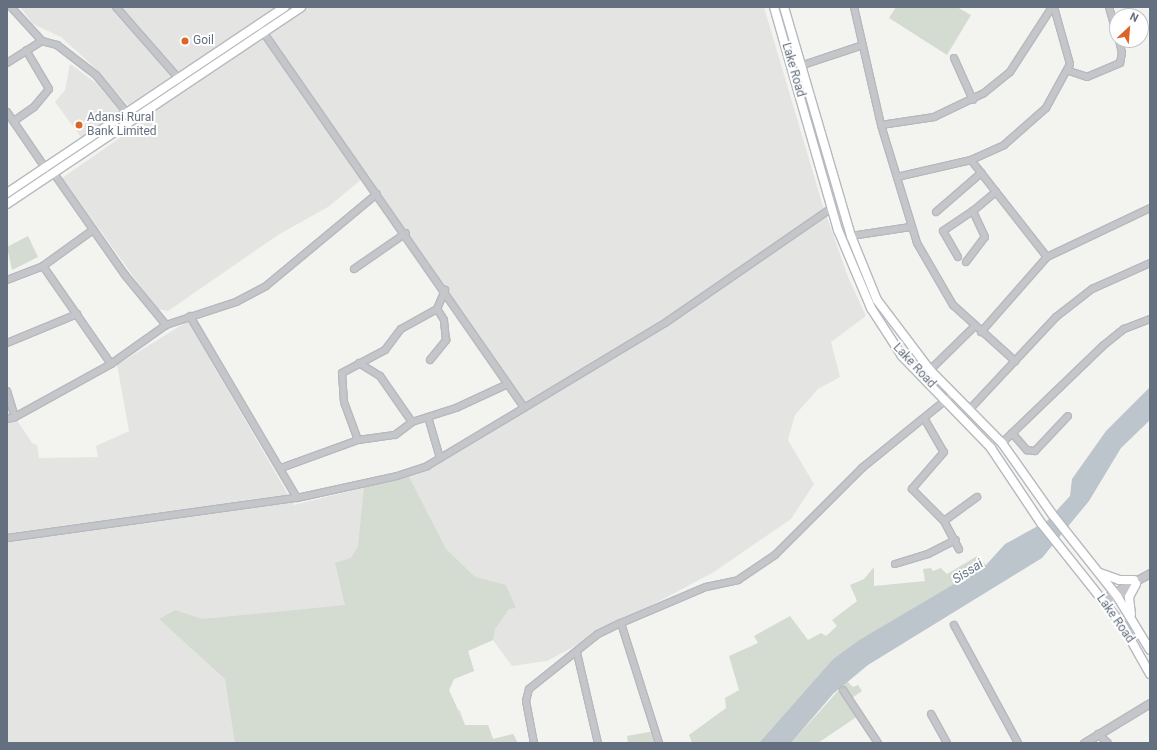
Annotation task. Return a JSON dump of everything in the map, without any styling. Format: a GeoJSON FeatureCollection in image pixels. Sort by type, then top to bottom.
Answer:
{"type":"FeatureCollection","features":[{"type":"Feature","properties":{"kind":"main road"},"geometry":{"type":"LineString","coordinates":[[7,204],[55,175],[261,29],[286,7]]}},
{"type":"Feature","properties":{"kind":"main road"},"geometry":{"type":"LineString","coordinates":[[7,193],[46,169],[180,80],[261,29],[301,7]]}},
{"type":"Feature","properties":{"kind":"main road","name":"Lake Road"},"geometry":{"type":"LineString","coordinates":[[774,7],[832,208],[853,271],[871,308],[902,356],[950,397],[969,410],[1002,443],[1052,514],[1115,594],[1150,650]]}},
{"type":"Feature","properties":{"kind":"main road","name":"Lake Road"},"geometry":{"type":"LineString","coordinates":[[784,7],[800,66],[851,236],[876,300],[991,448],[1041,523],[1104,602],[1150,674]]}},
{"type":"Feature","properties":{"kind":"main road"},"geometry":{"type":"LineString","coordinates":[[1098,572],[1119,580],[1136,581],[1129,597],[1132,619]]}},
{"type":"Feature","properties":{"kind":"street"},"geometry":{"type":"LineString","coordinates":[[11,7],[42,41],[57,45],[77,59],[128,114]]}},
{"type":"Feature","properties":{"kind":"street"},"geometry":{"type":"LineString","coordinates":[[116,7],[180,80]]}},
{"type":"Feature","properties":{"kind":"street"},"geometry":{"type":"LineString","coordinates":[[854,7],[881,125],[910,227],[953,305],[981,332],[1015,361]]}},
{"type":"Feature","properties":{"kind":"street"},"geometry":{"type":"LineString","coordinates":[[881,125],[934,117],[973,100],[1010,72],[1053,7]]}},
{"type":"Feature","properties":{"kind":"street"},"geometry":{"type":"LineString","coordinates":[[897,177],[971,160],[1004,145],[1026,129],[1046,108],[1069,71],[1070,53],[1053,7]]}},
{"type":"Feature","properties":{"kind":"street"},"geometry":{"type":"LineString","coordinates":[[261,29],[406,233],[524,408]]}},
{"type":"Feature","properties":{"kind":"street"},"geometry":{"type":"LineString","coordinates":[[7,63],[42,41]]}},
{"type":"Feature","properties":{"kind":"street"},"geometry":{"type":"LineString","coordinates":[[800,66],[863,45]]}},
{"type":"Feature","properties":{"kind":"street"},"geometry":{"type":"LineString","coordinates":[[1069,71],[1087,77],[1120,63],[1122,53],[1121,48]]}},
{"type":"Feature","properties":{"kind":"street"},"geometry":{"type":"LineString","coordinates":[[14,121],[34,107],[49,89],[26,50]]}},
{"type":"Feature","properties":{"kind":"street"},"geometry":{"type":"LineString","coordinates":[[954,58],[973,100]]}},
{"type":"Feature","properties":{"kind":"street"},"geometry":{"type":"LineString","coordinates":[[7,112],[46,169]]}},
{"type":"Feature","properties":{"kind":"street"},"geometry":{"type":"LineString","coordinates":[[971,160],[1047,257]]}},
{"type":"Feature","properties":{"kind":"street"},"geometry":{"type":"LineString","coordinates":[[936,212],[981,173]]}},
{"type":"Feature","properties":{"kind":"street"},"geometry":{"type":"LineString","coordinates":[[55,175],[93,230],[166,325]]}},
{"type":"Feature","properties":{"kind":"street"},"geometry":{"type":"LineString","coordinates":[[958,257],[943,231],[973,211],[996,192]]}},
{"type":"Feature","properties":{"kind":"street"},"geometry":{"type":"LineString","coordinates":[[7,419],[16,417],[111,364],[166,325],[236,302],[266,286],[377,194]]}},
{"type":"Feature","properties":{"kind":"street"},"geometry":{"type":"LineString","coordinates":[[7,538],[297,498],[397,476],[440,458],[665,324],[832,208]]}},
{"type":"Feature","properties":{"kind":"street"},"geometry":{"type":"LineString","coordinates":[[981,332],[1047,257],[1150,208]]}},
{"type":"Feature","properties":{"kind":"street"},"geometry":{"type":"LineString","coordinates":[[966,262],[984,237],[973,211]]}},
{"type":"Feature","properties":{"kind":"street"},"geometry":{"type":"LineString","coordinates":[[851,236],[910,227]]}},
{"type":"Feature","properties":{"kind":"street"},"geometry":{"type":"LineString","coordinates":[[7,280],[43,266],[93,230]]}},
{"type":"Feature","properties":{"kind":"street"},"geometry":{"type":"LineString","coordinates":[[354,269],[406,233]]}},
{"type":"Feature","properties":{"kind":"street"},"geometry":{"type":"LineString","coordinates":[[969,410],[1056,317],[1092,289],[1150,262]]}},
{"type":"Feature","properties":{"kind":"street"},"geometry":{"type":"LineString","coordinates":[[43,266],[111,364]]}},
{"type":"Feature","properties":{"kind":"street"},"geometry":{"type":"LineString","coordinates":[[358,440],[348,419],[340,383],[346,368],[385,350],[401,329],[437,309],[445,290]]}},
{"type":"Feature","properties":{"kind":"street"},"geometry":{"type":"LineString","coordinates":[[430,360],[446,340],[444,320],[437,309]]}},
{"type":"Feature","properties":{"kind":"street"},"geometry":{"type":"LineString","coordinates":[[7,342],[77,314]]}},
{"type":"Feature","properties":{"kind":"street"},"geometry":{"type":"LineString","coordinates":[[190,316],[281,468],[297,498]]}},
{"type":"Feature","properties":{"kind":"street"},"geometry":{"type":"LineString","coordinates":[[1002,443],[1104,345],[1124,329],[1150,319]]}},
{"type":"Feature","properties":{"kind":"street"},"geometry":{"type":"LineString","coordinates":[[930,370],[975,326]]}},
{"type":"Feature","properties":{"kind":"street"},"geometry":{"type":"LineString","coordinates":[[359,363],[380,376],[412,422]]}},
{"type":"Feature","properties":{"kind":"street"},"geometry":{"type":"LineString","coordinates":[[281,468],[358,440],[395,435],[412,422],[428,417],[508,384]]}},
{"type":"Feature","properties":{"kind":"street"},"geometry":{"type":"LineString","coordinates":[[7,391],[16,417]]}},
{"type":"Feature","properties":{"kind":"street"},"geometry":{"type":"LineString","coordinates":[[534,743],[526,701],[529,689],[577,653],[598,634],[706,587],[738,580],[790,542],[846,483],[950,397]]}},
{"type":"Feature","properties":{"kind":"street"},"geometry":{"type":"LineString","coordinates":[[1012,433],[1027,450],[1035,451],[1068,416]]}},
{"type":"Feature","properties":{"kind":"street"},"geometry":{"type":"LineString","coordinates":[[428,417],[440,458]]}},
{"type":"Feature","properties":{"kind":"street"},"geometry":{"type":"LineString","coordinates":[[924,418],[944,452],[912,489],[944,521],[956,540],[959,549]]}},
{"type":"Feature","properties":{"kind":"street"},"geometry":{"type":"LineString","coordinates":[[944,521],[977,497]]}},
{"type":"Feature","properties":{"kind":"street"},"geometry":{"type":"LineString","coordinates":[[895,564],[928,554],[956,540]]}},
{"type":"Feature","properties":{"kind":"street"},"geometry":{"type":"LineString","coordinates":[[1104,602],[1150,573]]}},
{"type":"Feature","properties":{"kind":"street"},"geometry":{"type":"LineString","coordinates":[[621,623],[659,743]]}},
{"type":"Feature","properties":{"kind":"street"},"geometry":{"type":"LineString","coordinates":[[954,625],[1018,743]]}},
{"type":"Feature","properties":{"kind":"street"},"geometry":{"type":"LineString","coordinates":[[577,653],[598,743]]}},
{"type":"Feature","properties":{"kind":"street"},"geometry":{"type":"LineString","coordinates":[[843,690],[878,743]]}},
{"type":"Feature","properties":{"kind":"street"},"geometry":{"type":"LineString","coordinates":[[1084,743],[1150,703]]}},
{"type":"Feature","properties":{"kind":"street"},"geometry":{"type":"LineString","coordinates":[[931,714],[947,743]]}},
{"type":"Feature","properties":{"kind":"street"},"geometry":{"type":"LineString","coordinates":[[1098,734],[1108,743]]}},
{"type":"Feature","properties":{"kind":"shaded area"},"geometry":{"type":"Polygon","coordinates":[[[20,7],[764,7],[822,203],[848,277],[866,316],[831,342],[840,377],[818,389],[795,415],[788,440],[814,484],[791,519],[714,572],[547,661],[512,666],[493,640],[468,651],[474,671],[454,679],[449,690],[455,710],[460,710],[465,725],[488,725],[493,739],[513,734],[518,743],[7,743],[7,405],[32,443],[37,445],[39,458],[98,457],[96,446],[129,431],[117,365],[188,321],[294,505],[418,474],[529,409],[367,175],[328,207],[278,235],[168,311],[157,309],[62,178],[143,122],[94,67],[61,37],[33,24],[20,7]]]}},
{"type":"Feature","properties":{"kind":"shaded area"},"geometry":{"type":"Polygon","coordinates":[[[896,7],[957,7],[971,15],[947,55],[889,18],[896,7]]]}},
{"type":"Feature","properties":{"kind":"shaded area"},"geometry":{"type":"Polygon","coordinates":[[[70,64],[96,83],[124,115],[83,140],[55,102],[65,90],[70,64]]]}},
{"type":"Feature","properties":{"kind":"shaded area"},"geometry":{"type":"Polygon","coordinates":[[[28,236],[38,257],[12,270],[7,247],[28,236]]]}},
{"type":"Feature","properties":{"kind":"shaded area"},"geometry":{"type":"Polygon","coordinates":[[[1150,387],[1150,420],[1121,448],[1089,501],[1042,558],[868,665],[833,694],[791,743],[759,743],[833,659],[859,640],[986,565],[1005,544],[1047,521],[1070,496],[1072,479],[1106,431],[1150,387]]]}},
{"type":"Feature","properties":{"kind":"shaded area"},"geometry":{"type":"Polygon","coordinates":[[[409,477],[446,549],[475,577],[506,585],[516,608],[509,609],[495,629],[493,640],[468,651],[474,671],[454,679],[449,690],[465,725],[488,725],[493,739],[513,734],[518,743],[235,743],[225,679],[159,619],[175,610],[202,619],[345,605],[335,563],[351,558],[358,546],[364,487],[409,477]]]}},
{"type":"Feature","properties":{"kind":"shaded area"},"geometry":{"type":"Polygon","coordinates":[[[977,556],[986,565],[859,640],[833,659],[759,743],[692,743],[689,735],[726,708],[725,698],[739,690],[729,656],[758,643],[754,636],[790,616],[808,640],[821,633],[826,636],[837,626],[832,620],[857,601],[850,585],[864,579],[874,567],[874,586],[925,581],[923,569],[931,568],[933,571],[941,568],[947,574],[977,556]]]}},
{"type":"Feature","properties":{"kind":"shaded area"},"geometry":{"type":"Polygon","coordinates":[[[847,681],[853,687],[858,685],[862,691],[852,698],[861,714],[818,743],[791,743],[847,681]]]}},
{"type":"Feature","properties":{"kind":"shaded area"},"geometry":{"type":"Polygon","coordinates":[[[654,731],[657,743],[628,743],[627,736],[654,731]]]}},
{"type":"Feature","properties":{"kind":"place","name":"Goil"},"geometry":{"type":"Point","coordinates":[185,41]}},
{"type":"Feature","properties":{"kind":"place","name":"Adansi Rural Bank Limited"},"geometry":{"type":"Point","coordinates":[79,125]}},
{"type":"Feature","properties":{"kind":"water label","name":"Sissai"},"geometry":{"type":"Point","coordinates":[968,572]}}]}
